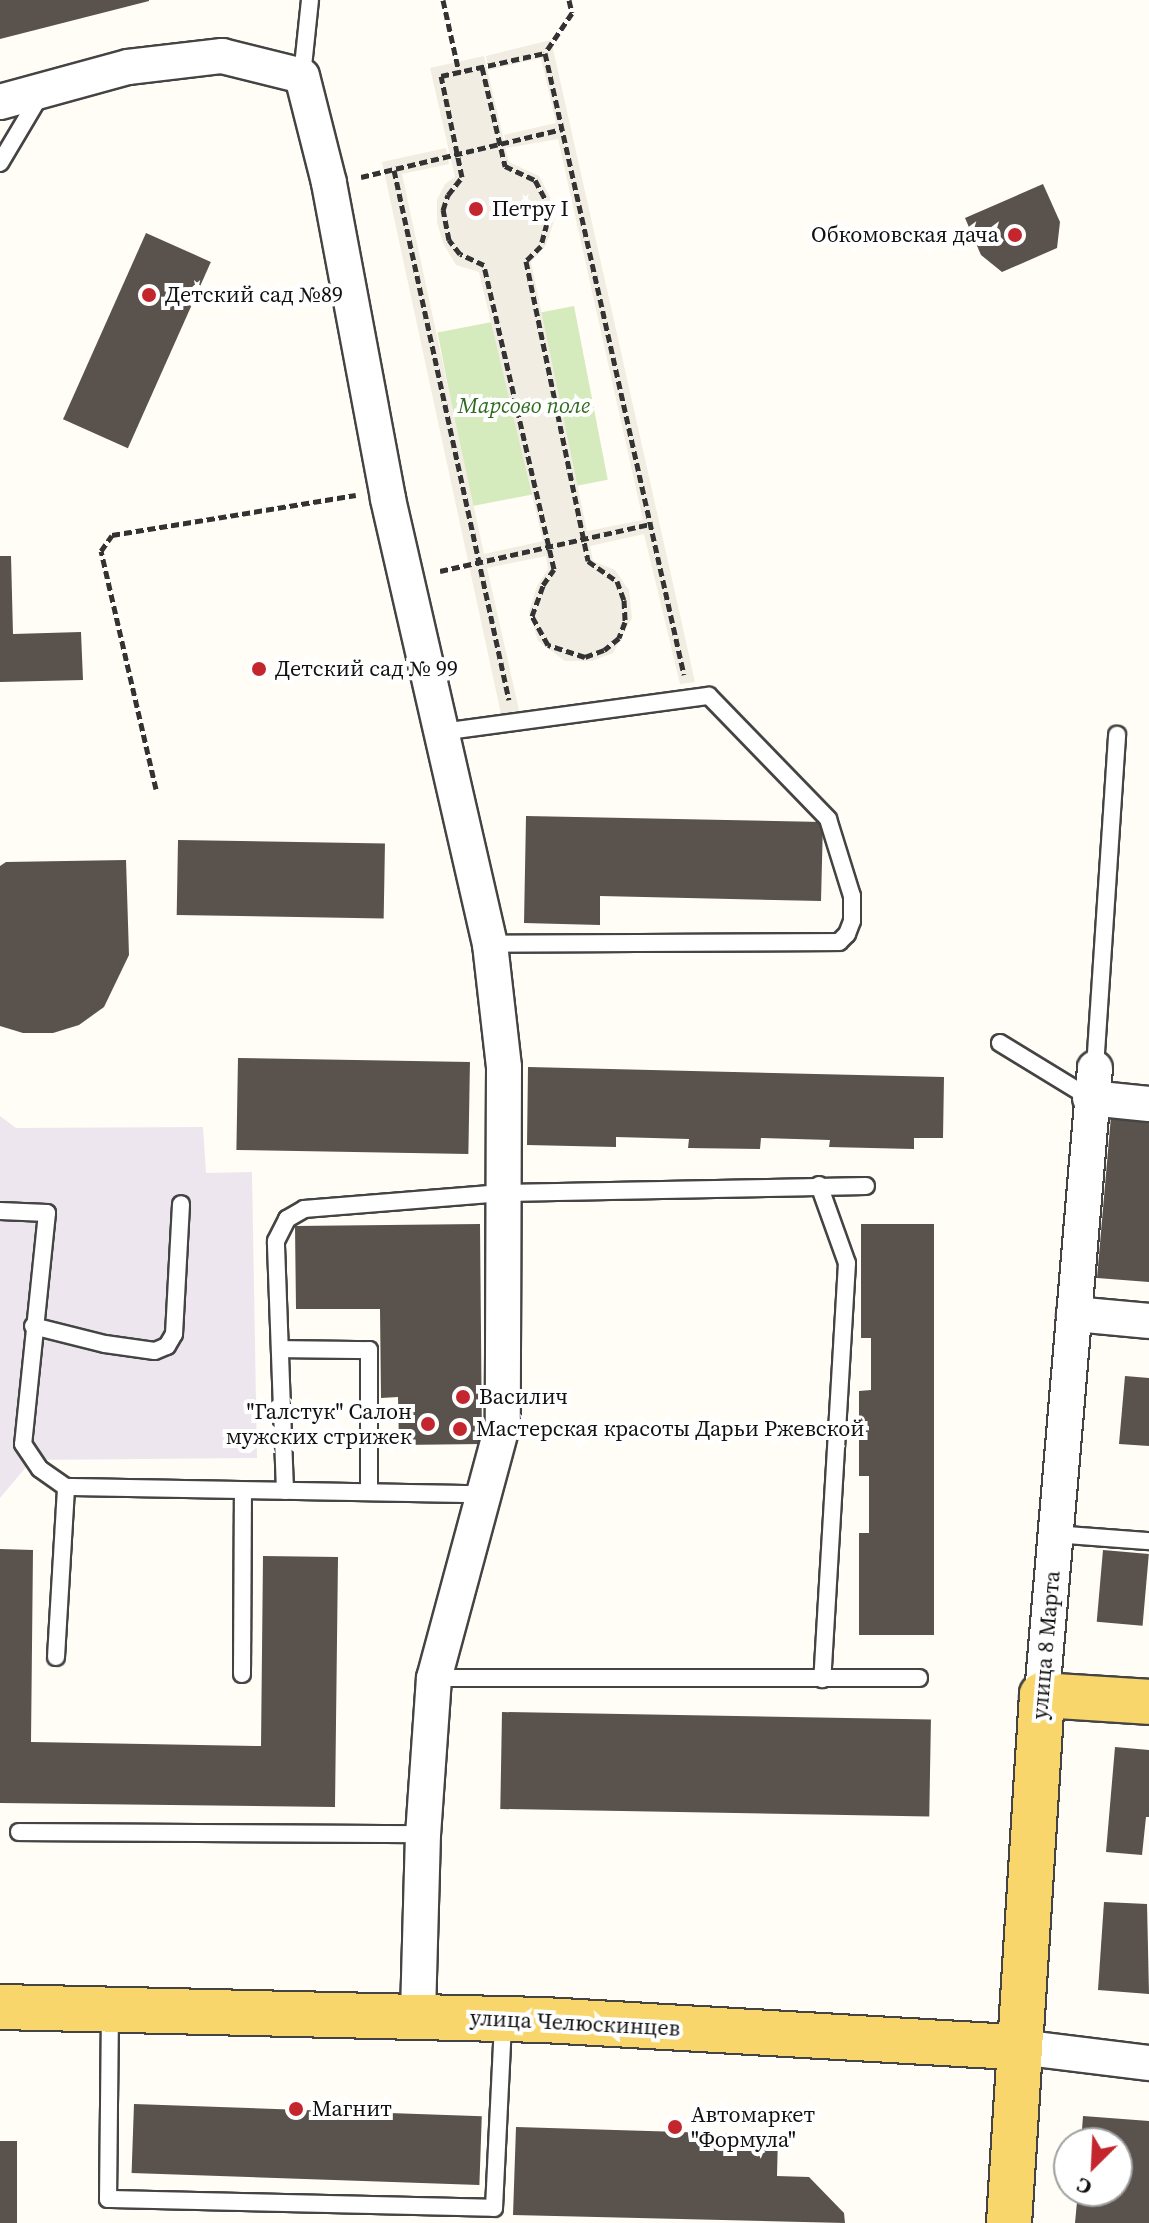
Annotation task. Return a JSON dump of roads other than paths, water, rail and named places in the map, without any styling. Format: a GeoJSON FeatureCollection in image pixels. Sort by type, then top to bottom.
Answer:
{"type":"FeatureCollection","features":[{"type":"Feature","properties":{"kind":"main road"},"geometry":{"type":"LineString","coordinates":[[1042,1695],[1149,1702]]}},
{"type":"Feature","properties":{"kind":"main road","name":"улица 8 Марта"},"geometry":{"type":"LineString","coordinates":[[1009,2223],[1042,1695]]}},
{"type":"Feature","properties":{"kind":"main road","name":"улица Челюскинцев"},"geometry":{"type":"LineString","coordinates":[[0,2007],[503,2019],[1019,2047]]}},
{"type":"Feature","properties":{"kind":"street"},"geometry":{"type":"LineString","coordinates":[[0,102],[128,67],[222,56],[302,76],[329,183],[387,490],[490,944],[504,1067],[503,1423],[434,1678],[423,1834],[418,2017]]}},
{"type":"Feature","properties":{"kind":"street"},"geometry":{"type":"LineString","coordinates":[[1093,1083],[1149,1104]]}},
{"type":"Feature","properties":{"kind":"street","name":"улица 8 Марта"},"geometry":{"type":"LineString","coordinates":[[1042,1695],[1093,1083]]}},
{"type":"Feature","properties":{"kind":"street"},"geometry":{"type":"LineString","coordinates":[[1074,1314],[1149,1321]]}},
{"type":"Feature","properties":{"kind":"street","name":"улица Челюскинцев"},"geometry":{"type":"LineString","coordinates":[[1019,2047],[1149,2063]]}},
{"type":"Feature","properties":{"kind":"lane"},"geometry":{"type":"LineString","coordinates":[[302,76],[310,0]]}},
{"type":"Feature","properties":{"kind":"lane"},"geometry":{"type":"LineString","coordinates":[[0,163],[41,93]]}},
{"type":"Feature","properties":{"kind":"lane"},"geometry":{"type":"LineString","coordinates":[[441,732],[709,696],[828,819],[852,896],[852,921],[847,934],[839,942],[490,944]]}},
{"type":"Feature","properties":{"kind":"lane"},"geometry":{"type":"LineString","coordinates":[[1000,1043],[1093,1083],[1117,735]]}},
{"type":"Feature","properties":{"kind":"lane"},"geometry":{"type":"LineString","coordinates":[[819,1185],[847,1263],[822,1679]]}},
{"type":"Feature","properties":{"kind":"lane"},"geometry":{"type":"LineString","coordinates":[[285,1491],[276,1241],[287,1219],[304,1209],[505,1193],[866,1186]]}},
{"type":"Feature","properties":{"kind":"lane"},"geometry":{"type":"LineString","coordinates":[[33,1326],[105,1344],[155,1351],[167,1346],[174,1334],[181,1204]]}},
{"type":"Feature","properties":{"kind":"lane"},"geometry":{"type":"LineString","coordinates":[[0,1211],[47,1213],[45,1257],[33,1326],[23,1444],[40,1469],[66,1487],[485,1494]]}},
{"type":"Feature","properties":{"kind":"lane"},"geometry":{"type":"LineString","coordinates":[[281,1349],[369,1350],[369,1492]]}},
{"type":"Feature","properties":{"kind":"lane"},"geometry":{"type":"LineString","coordinates":[[56,1657],[66,1487]]}},
{"type":"Feature","properties":{"kind":"lane"},"geometry":{"type":"LineString","coordinates":[[242,1674],[243,1492]]}},
{"type":"Feature","properties":{"kind":"lane"},"geometry":{"type":"LineString","coordinates":[[1055,1534],[1149,1541]]}},
{"type":"Feature","properties":{"kind":"lane"},"geometry":{"type":"LineString","coordinates":[[434,1678],[919,1678]]}},
{"type":"Feature","properties":{"kind":"lane"},"geometry":{"type":"LineString","coordinates":[[19,1832],[423,1834]]}},
{"type":"Feature","properties":{"kind":"lane"},"geometry":{"type":"LineString","coordinates":[[110,2009],[108,2199],[494,2208],[503,2019]]}},
{"type":"Feature","properties":{"kind":"place","name":"Петру I"},"geometry":{"type":"Point","coordinates":[476,209]}},
{"type":"Feature","properties":{"kind":"place","name":"Обкомовская дача"},"geometry":{"type":"Point","coordinates":[1015,235]}},
{"type":"Feature","properties":{"kind":"place","name":"Детский сад №89"},"geometry":{"type":"Point","coordinates":[149,295]}},
{"type":"Feature","properties":{"kind":"place","name":"Детский сад № 99"},"geometry":{"type":"Point","coordinates":[259,669]}},
{"type":"Feature","properties":{"kind":"place","name":"Василич"},"geometry":{"type":"Point","coordinates":[463,1397]}},
{"type":"Feature","properties":{"kind":"place","name":"\"Галстук\" Салон мужских стрижек"},"geometry":{"type":"Point","coordinates":[428,1424]}},
{"type":"Feature","properties":{"kind":"place","name":"Мастерская красоты Дарьи Ржевской"},"geometry":{"type":"Point","coordinates":[460,1429]}},
{"type":"Feature","properties":{"kind":"place","name":"Магнит"},"geometry":{"type":"Point","coordinates":[296,2109]}},
{"type":"Feature","properties":{"kind":"place","name":"Автомаркет \"Формула\""},"geometry":{"type":"Point","coordinates":[675,2127]}},
{"type":"Feature","properties":{"kind":"park label","name":"Марсово поле"},"geometry":{"type":"Point","coordinates":[524,406]}}]}
